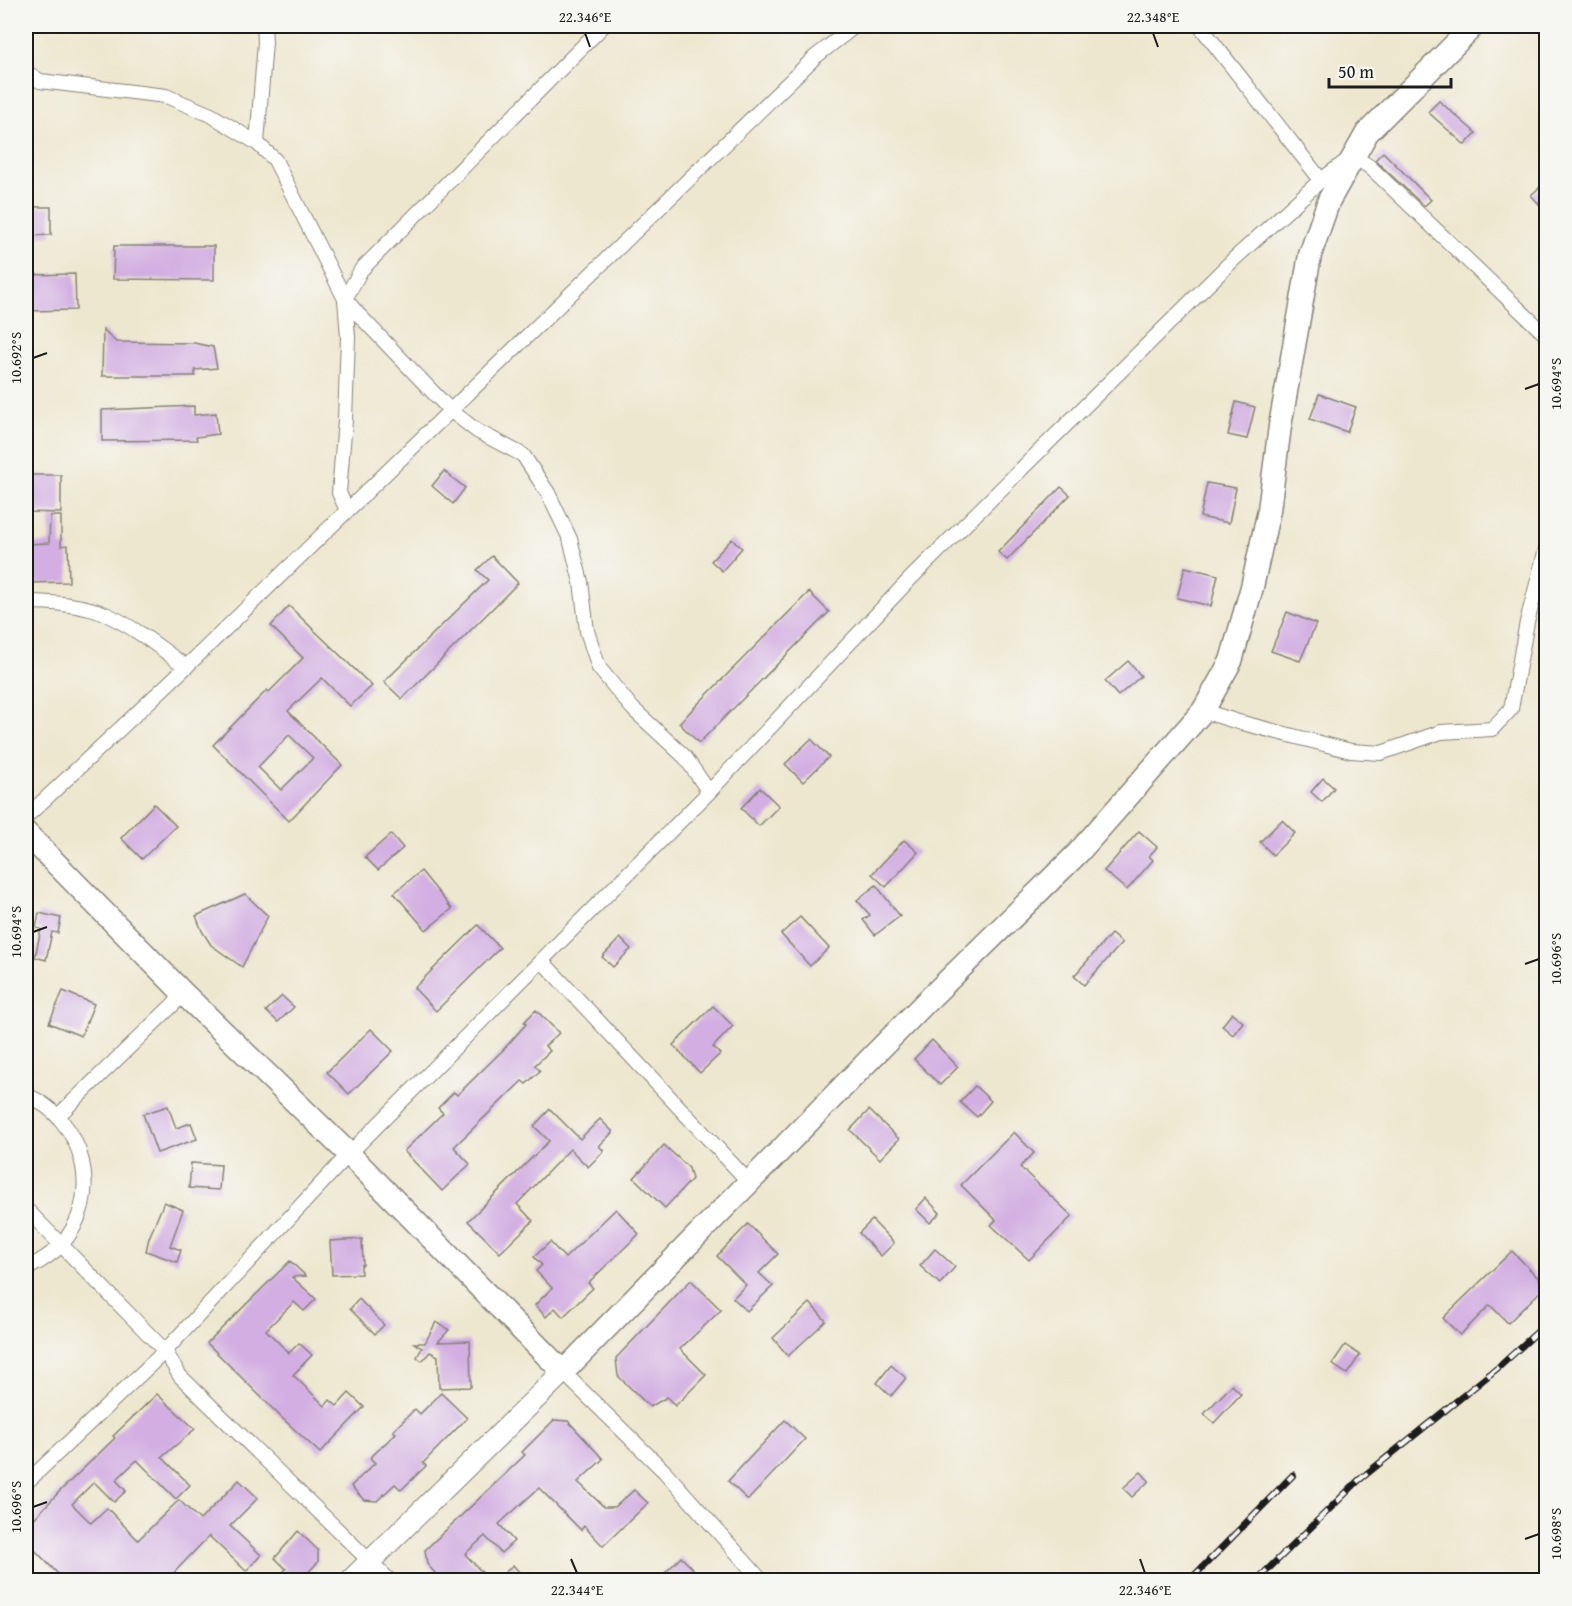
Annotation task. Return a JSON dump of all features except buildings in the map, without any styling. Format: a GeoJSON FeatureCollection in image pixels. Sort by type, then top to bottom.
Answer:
{"type":"FeatureCollection","features":[{"type":"Feature","properties":{"kind":"highway"},"geometry":{"type":"LineString","coordinates":[[26,832],[184,994],[349,1154],[563,1372],[1078,853],[1203,711],[1231,661],[1252,587],[1269,510],[1280,426],[1310,255],[1329,200],[1367,133],[1473,26]]}},
{"type":"Feature","properties":{"kind":"main road"},"geometry":{"type":"LineString","coordinates":[[351,1581],[563,1372]]}},
{"type":"Feature","properties":{"kind":"street"},"geometry":{"type":"LineString","coordinates":[[257,143],[265,42],[264,26]]}},
{"type":"Feature","properties":{"kind":"street"},"geometry":{"type":"LineString","coordinates":[[347,510],[339,493],[348,337],[345,298],[361,270],[603,26]]}},
{"type":"Feature","properties":{"kind":"street"},"geometry":{"type":"LineString","coordinates":[[26,817],[186,667],[815,57],[855,26]]}},
{"type":"Feature","properties":{"kind":"street"},"geometry":{"type":"LineString","coordinates":[[1200,26],[1321,180]]}},
{"type":"Feature","properties":{"kind":"street"},"geometry":{"type":"LineString","coordinates":[[26,72],[39,81],[166,96],[211,115],[257,143],[275,160],[345,298],[450,410],[477,431],[522,455],[529,465],[548,493],[570,538],[581,582],[587,631],[598,668],[633,709],[685,757],[709,792]]}},
{"type":"Feature","properties":{"kind":"street"},"geometry":{"type":"LineString","coordinates":[[26,1483],[165,1351],[349,1154],[709,792],[918,570],[1234,259],[1321,180],[1353,156],[1370,167],[1546,335]]}},
{"type":"Feature","properties":{"kind":"street"},"geometry":{"type":"LineString","coordinates":[[1203,711],[1351,751],[1381,753],[1441,732],[1492,729],[1511,709],[1527,622],[1546,549]]}},
{"type":"Feature","properties":{"kind":"street"},"geometry":{"type":"LineString","coordinates":[[26,602],[61,603],[100,612],[134,630],[186,667]]}},
{"type":"Feature","properties":{"kind":"street"},"geometry":{"type":"LineString","coordinates":[[542,961],[749,1182]]}},
{"type":"Feature","properties":{"kind":"street"},"geometry":{"type":"LineString","coordinates":[[58,1116],[184,994]]}},
{"type":"Feature","properties":{"kind":"street"},"geometry":{"type":"LineString","coordinates":[[26,1095],[46,1106],[68,1128],[79,1148],[85,1171],[85,1186],[79,1216],[62,1245],[26,1269]]}},
{"type":"Feature","properties":{"kind":"street"},"geometry":{"type":"LineString","coordinates":[[26,1209],[165,1351],[180,1376],[389,1581]]}},
{"type":"Feature","properties":{"kind":"street"},"geometry":{"type":"LineString","coordinates":[[563,1372],[665,1472],[758,1579]]}},
{"type":"Feature","properties":{"kind":"railway"},"geometry":{"type":"LineString","coordinates":[[1257,1580],[1359,1480],[1500,1366],[1546,1324]]}},
{"type":"Feature","properties":{"kind":"railway"},"geometry":{"type":"LineString","coordinates":[[1190,1580],[1293,1475]]}}]}
